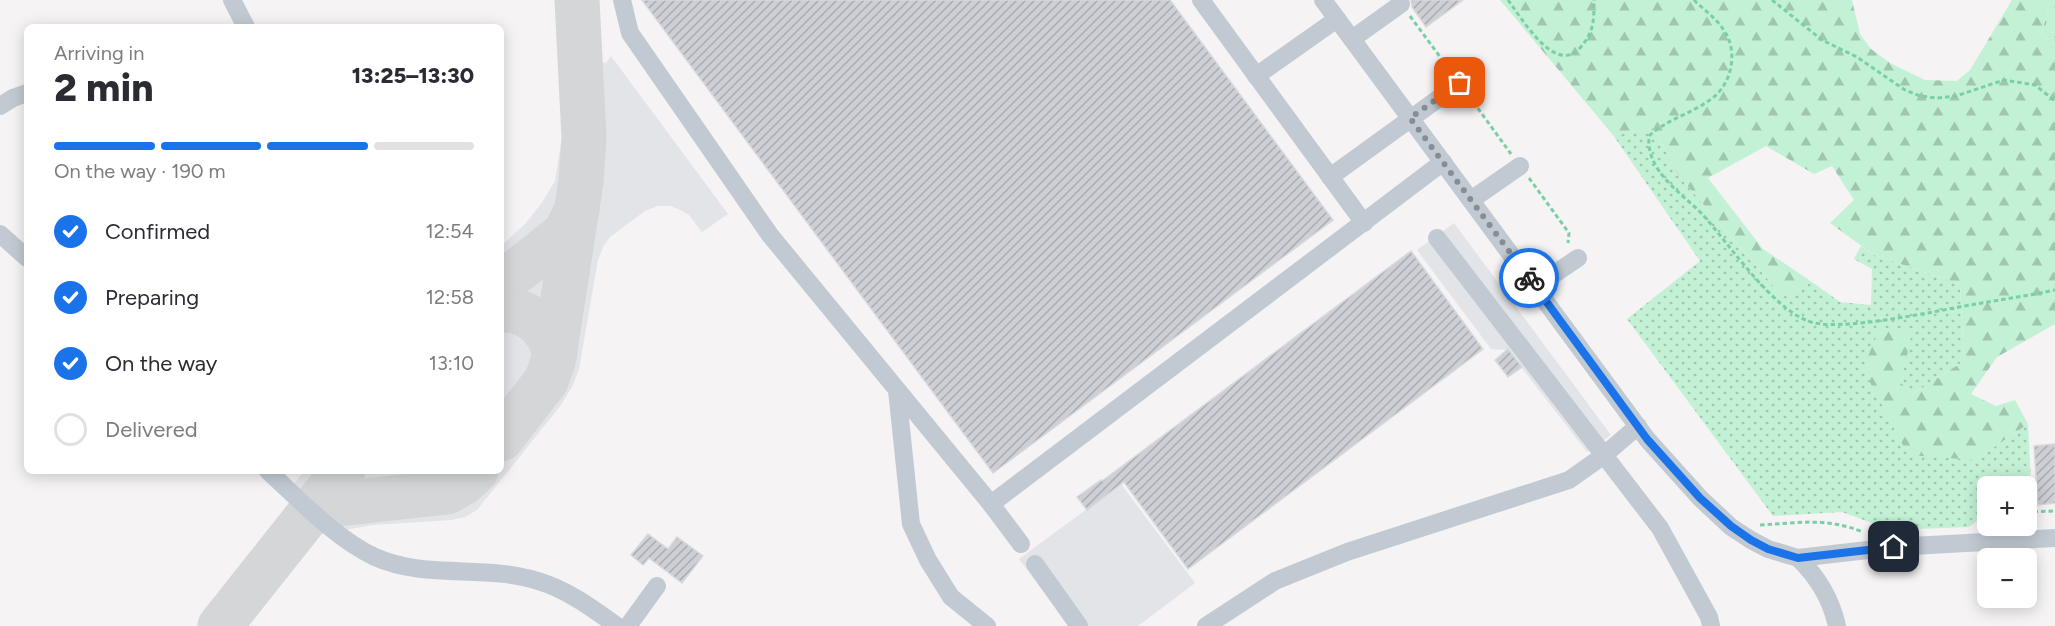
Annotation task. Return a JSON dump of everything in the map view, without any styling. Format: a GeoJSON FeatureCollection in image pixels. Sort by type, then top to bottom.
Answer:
{"type":"FeatureCollection","features":[{"type":"Feature","properties":{"kind":"street"},"geometry":{"type":"LineString","coordinates":[[231,0],[244,24]]}},
{"type":"Feature","properties":{"kind":"street"},"geometry":{"type":"LineString","coordinates":[[622,0],[630,33],[770,235],[992,504],[1021,544]]}},
{"type":"Feature","properties":{"kind":"street"},"geometry":{"type":"LineString","coordinates":[[1201,0],[1364,223]]}},
{"type":"Feature","properties":{"kind":"street"},"geometry":{"type":"LineString","coordinates":[[1323,0],[1638,426],[1700,498],[1731,526],[1768,549],[1798,558],[1894,547],[2055,538]]}},
{"type":"Feature","properties":{"kind":"street"},"geometry":{"type":"LineString","coordinates":[[1352,39],[1401,4]]}},
{"type":"Feature","properties":{"kind":"street"},"geometry":{"type":"LineString","coordinates":[[1256,76],[1337,19]]}},
{"type":"Feature","properties":{"kind":"street"},"geometry":{"type":"LineString","coordinates":[[1330,177],[1460,83]]}},
{"type":"Feature","properties":{"kind":"street"},"geometry":{"type":"LineString","coordinates":[[0,106],[24,94]]}},
{"type":"Feature","properties":{"kind":"street"},"geometry":{"type":"LineString","coordinates":[[992,504],[1443,162]]}},
{"type":"Feature","properties":{"kind":"street"},"geometry":{"type":"LineString","coordinates":[[1471,200],[1520,166]]}},
{"type":"Feature","properties":{"kind":"street"},"geometry":{"type":"LineString","coordinates":[[0,234],[24,255]]}},
{"type":"Feature","properties":{"kind":"street"},"geometry":{"type":"LineString","coordinates":[[1437,238],[1660,528],[1709,617],[1711,626]]}},
{"type":"Feature","properties":{"kind":"street"},"geometry":{"type":"LineString","coordinates":[[1535,287],[1573,262]]}},
{"type":"Feature","properties":{"kind":"street"},"geometry":{"type":"LineString","coordinates":[[897,390],[911,524],[928,560],[951,597],[987,626]]}},
{"type":"Feature","properties":{"kind":"street"},"geometry":{"type":"LineString","coordinates":[[1206,626],[1275,581],[1347,552],[1569,480],[1603,456],[1638,426]]}},
{"type":"Feature","properties":{"kind":"street"},"geometry":{"type":"LineString","coordinates":[[271,474],[351,544],[376,558],[415,569],[506,575],[538,580],[574,596],[617,626]]}},
{"type":"Feature","properties":{"kind":"street"},"geometry":{"type":"LineString","coordinates":[[1798,558],[1813,572],[1825,591],[1837,626]]}},
{"type":"Feature","properties":{"kind":"street"},"geometry":{"type":"LineString","coordinates":[[1035,564],[1079,626]]}},
{"type":"Feature","properties":{"kind":"street"},"geometry":{"type":"LineString","coordinates":[[628,626],[657,586]]}},
{"type":"Feature","properties":{"kind":"path"},"geometry":{"type":"LineString","coordinates":[[1508,0],[1543,45],[1558,56],[1567,56],[1578,50],[1589,34],[1594,24],[1594,0]]}},
{"type":"Feature","properties":{"kind":"path"},"geometry":{"type":"LineString","coordinates":[[1694,0],[1724,29],[1732,46],[1730,73],[1725,84],[1714,96],[1659,126],[1648,136],[1650,158],[1658,171],[1701,213],[1753,276],[1786,307],[1807,321],[1817,324],[1860,322],[2055,290]]}},
{"type":"Feature","properties":{"kind":"path"},"geometry":{"type":"LineString","coordinates":[[1772,0],[1822,40],[1857,57],[1905,90],[1920,96],[1937,98],[1956,96],[2004,80],[2035,85],[2055,100]]}},
{"type":"Feature","properties":{"kind":"path"},"geometry":{"type":"LineString","coordinates":[[1401,4],[1569,233],[1573,262]]}},
{"type":"Feature","properties":{"kind":"path"},"geometry":{"type":"LineString","coordinates":[[2037,512],[2055,511]]}},
{"type":"Feature","properties":{"kind":"path"},"geometry":{"type":"LineString","coordinates":[[1731,526],[1824,521],[1844,525],[1872,536]]}},
{"type":"Feature","properties":{"kind":"shaded area"},"geometry":{"type":"Polygon","coordinates":[[[556,0],[596,0],[599,61],[607,62],[611,56],[728,214],[702,232],[689,215],[671,206],[658,206],[645,211],[610,237],[598,260],[579,369],[573,385],[561,405],[477,510],[465,517],[451,520],[373,525],[350,529],[331,537],[284,496],[302,474],[504,474],[504,243],[525,224],[555,181],[564,125],[556,0]]]}},
{"type":"Feature","properties":{"kind":"shaded area"},"geometry":{"type":"Polygon","coordinates":[[[1454,223],[1611,435],[1587,452],[1508,350],[1491,349],[1417,250],[1454,223]]]}},
{"type":"Feature","properties":{"kind":"shaded area"},"geometry":{"type":"Polygon","coordinates":[[[1121,484],[1195,583],[1138,626],[1069,626],[1019,559],[1121,484]]]}},
{"type":"Feature","properties":{"kind":"green space"},"geometry":{"type":"Polygon","coordinates":[[[1500,0],[1852,0],[1860,34],[1871,49],[1890,63],[1925,80],[1957,81],[1970,70],[2012,0],[2050,0],[2041,34],[2055,45],[2055,324],[1997,357],[1971,394],[1996,406],[2015,400],[2028,424],[1975,460],[1908,455],[1863,369],[1880,327],[1912,332],[1901,383],[1913,394],[1964,361],[1960,284],[1874,255],[1830,223],[1854,200],[1832,166],[1814,174],[1766,146],[1708,178],[1763,249],[1812,282],[1783,297],[1679,176],[1654,128],[1613,135],[1500,0]]]}},
{"type":"Feature","properties":{"kind":"green space"},"geometry":{"type":"Polygon","coordinates":[[[2050,0],[2055,0],[2055,45],[2041,34],[2050,0]]]}},
{"type":"Feature","properties":{"kind":"green space"},"geometry":{"type":"Polygon","coordinates":[[[1654,128],[1679,176],[1783,297],[1812,282],[1840,302],[1871,305],[1872,269],[1854,259],[1861,246],[1874,255],[1960,284],[1964,361],[1913,394],[1901,383],[1911,332],[1863,369],[1975,460],[2028,424],[2031,476],[1977,476],[1977,521],[1969,527],[1891,530],[1842,512],[1773,516],[1627,319],[1700,261],[1613,135],[1654,128]]]}},
{"type":"Feature","properties":{"kind":"building"},"geometry":{"type":"Polygon","coordinates":[[[642,0],[1170,0],[1333,220],[993,473],[642,0]]]}},
{"type":"Feature","properties":{"kind":"building"},"geometry":{"type":"Polygon","coordinates":[[[1411,0],[1463,0],[1426,27],[1412,7],[1411,0]]]}},
{"type":"Feature","properties":{"kind":"building"},"geometry":{"type":"Polygon","coordinates":[[[1411,251],[1483,349],[1188,569],[1124,482],[1087,510],[1077,497],[1102,481],[1411,251]]]}},
{"type":"Feature","properties":{"kind":"building"},"geometry":{"type":"Polygon","coordinates":[[[1508,349],[1522,367],[1508,377],[1495,360],[1508,349]]]}},
{"type":"Feature","properties":{"kind":"building"},"geometry":{"type":"Polygon","coordinates":[[[2055,444],[2055,503],[2038,505],[2034,446],[2055,444]]]}},
{"type":"Feature","properties":{"kind":"building"},"geometry":{"type":"Polygon","coordinates":[[[648,534],[668,549],[677,537],[703,556],[682,583],[649,558],[643,565],[631,555],[648,534]]]}},
{"type":"Feature","properties":{"kind":"taxiway"},"geometry":{"type":"LineString","coordinates":[[504,435],[546,381],[553,362],[581,182],[584,137],[577,0]]}},
{"type":"Feature","properties":{"kind":"taxiway"},"geometry":{"type":"LineString","coordinates":[[504,282],[565,233],[577,210]]}},
{"type":"Feature","properties":{"kind":"taxiway"},"geometry":{"type":"LineString","coordinates":[[504,310],[521,313],[536,321],[552,343],[555,353]]}},
{"type":"Feature","properties":{"kind":"taxiway"},"geometry":{"type":"LineString","coordinates":[[220,626],[341,474]]}},
{"type":"Feature","properties":{"kind":"taxiway"},"geometry":{"type":"LineString","coordinates":[[308,515],[338,504],[447,492],[473,474]]}},
{"type":"Feature","properties":{"kind":"way so far"},"geometry":{"type":"LineString","coordinates":[[1460,83],[1410,118],[1529,278]]}},
{"type":"Feature","properties":{"kind":"route"},"geometry":{"type":"LineString","coordinates":[[1529,278],[1647,439],[1700,498],[1731,526],[1768,549],[1798,558],[1894,547]]}}]}
